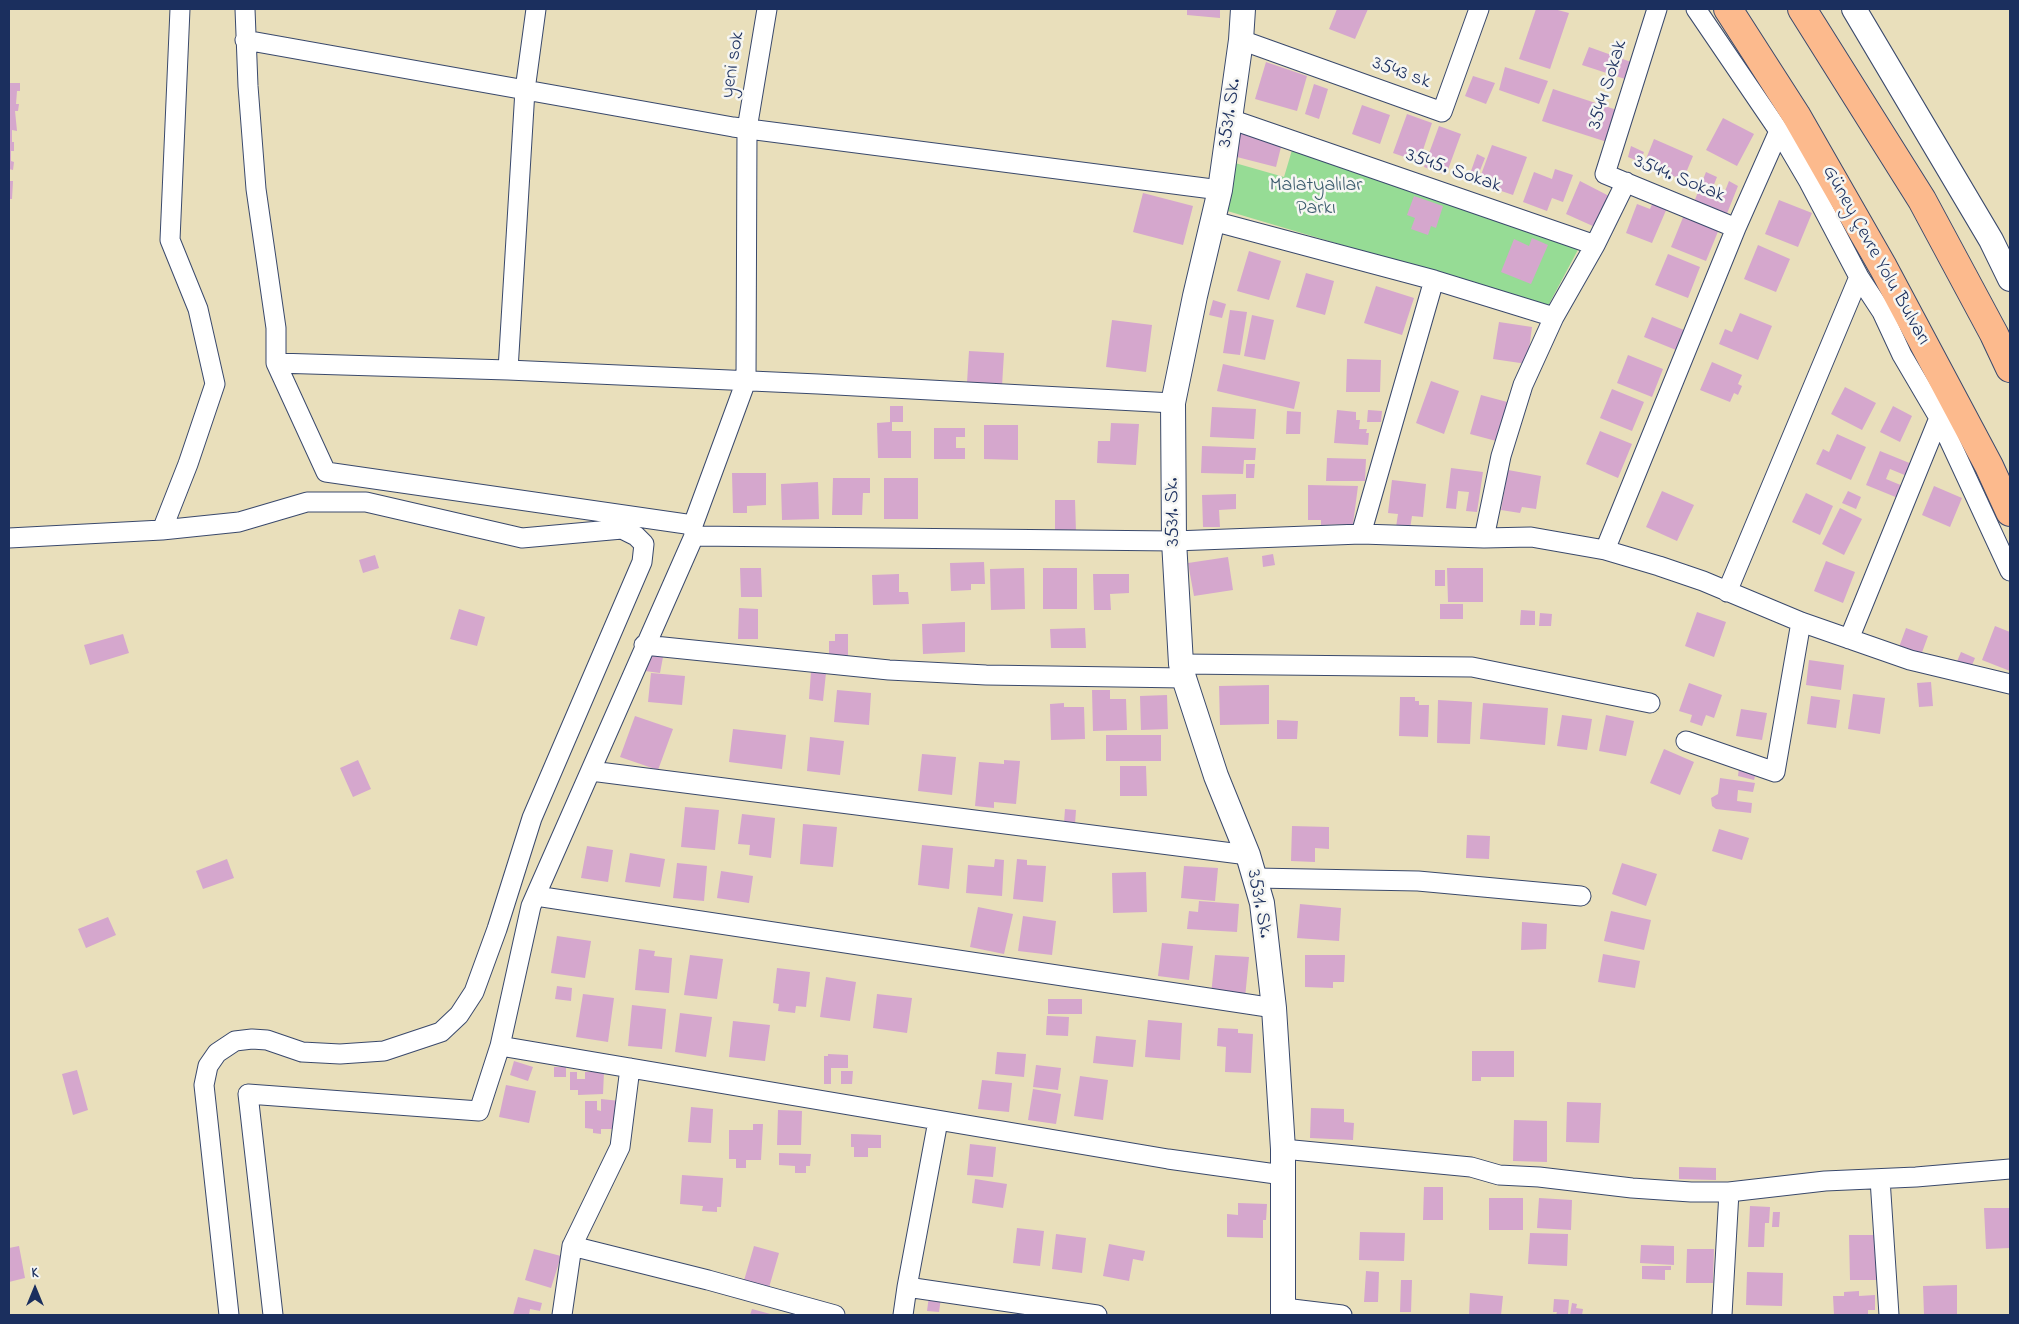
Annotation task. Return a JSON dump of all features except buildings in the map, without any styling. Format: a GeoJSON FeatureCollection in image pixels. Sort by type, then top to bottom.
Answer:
{"type":"FeatureCollection","features":[{"type":"Feature","properties":{"kind":"highway","name":"Güney Çevre Yolu Bulvarı"},"geometry":{"type":"LineString","coordinates":[[1728,9],[1796,115],[1883,267],[1985,457],[2010,512]]}},
{"type":"Feature","properties":{"kind":"highway"},"geometry":{"type":"LineString","coordinates":[[1802,9],[1922,200],[1994,334],[2010,368]]}},
{"type":"Feature","properties":{"kind":"street"},"geometry":{"type":"LineString","coordinates":[[162,530],[188,464],[214,384],[198,309],[170,240],[180,9]]}},
{"type":"Feature","properties":{"kind":"street"},"geometry":{"type":"LineString","coordinates":[[245,9],[245,40],[256,189],[276,328],[276,363],[326,472],[694,531],[1174,542],[1362,534],[1484,538],[1531,537],[1605,550],[1659,566],[1800,622],[1910,660],[2010,684]]}},
{"type":"Feature","properties":{"kind":"street"},"geometry":{"type":"LineString","coordinates":[[508,370],[525,90],[536,9]]}},
{"type":"Feature","properties":{"kind":"street","name":"yeni sok"},"geometry":{"type":"LineString","coordinates":[[273,1315],[248,1094],[479,1111],[500,1046],[531,906],[694,531],[746,381],[747,129],[767,9]]}},
{"type":"Feature","properties":{"kind":"street","name":"3531. Sk."},"geometry":{"type":"LineString","coordinates":[[1243,9],[1242,40],[1220,190],[1195,296],[1173,403],[1174,542],[1183,671],[1216,776],[1248,855],[1262,903],[1274,1008],[1283,1149],[1283,1312]]}},
{"type":"Feature","properties":{"kind":"street","name":"3543 sk"},"geometry":{"type":"LineString","coordinates":[[1242,40],[1442,112],[1479,9]]}},
{"type":"Feature","properties":{"kind":"street","name":"3544 Sokak"},"geometry":{"type":"LineString","coordinates":[[1605,174],[1656,9]]}},
{"type":"Feature","properties":{"kind":"street"},"geometry":{"type":"LineString","coordinates":[[1696,9],[1779,130],[1859,277],[1882,312],[1902,355],[1939,418],[2010,571]]}},
{"type":"Feature","properties":{"kind":"street"},"geometry":{"type":"LineString","coordinates":[[1854,9],[1991,240],[2010,278]]}},
{"type":"Feature","properties":{"kind":"street"},"geometry":{"type":"LineString","coordinates":[[245,40],[747,129],[1220,190]]}},
{"type":"Feature","properties":{"kind":"street","name":"3545. Sokak"},"geometry":{"type":"LineString","coordinates":[[1230,119],[1595,245]]}},
{"type":"Feature","properties":{"kind":"street"},"geometry":{"type":"LineString","coordinates":[[1605,550],[1736,228],[1779,130]]}},
{"type":"Feature","properties":{"kind":"street","name":"3544. Sokak"},"geometry":{"type":"LineString","coordinates":[[1605,174],[1736,228]]}},
{"type":"Feature","properties":{"kind":"street"},"geometry":{"type":"LineString","coordinates":[[1484,538],[1504,447],[1523,385],[1554,317],[1595,245],[1626,182]]}},
{"type":"Feature","properties":{"kind":"street"},"geometry":{"type":"LineString","coordinates":[[1213,221],[1434,280],[1554,317]]}},
{"type":"Feature","properties":{"kind":"street"},"geometry":{"type":"LineString","coordinates":[[1727,592],[1859,277]]}},
{"type":"Feature","properties":{"kind":"street"},"geometry":{"type":"LineString","coordinates":[[1362,534],[1434,280]]}},
{"type":"Feature","properties":{"kind":"street"},"geometry":{"type":"LineString","coordinates":[[276,363],[508,370],[1173,403]]}},
{"type":"Feature","properties":{"kind":"street"},"geometry":{"type":"LineString","coordinates":[[1849,639],[1939,418]]}},
{"type":"Feature","properties":{"kind":"street"},"geometry":{"type":"LineString","coordinates":[[9,538],[162,530],[239,522],[307,502],[366,502],[522,538],[622,529],[636,536],[644,544],[642,562],[532,818],[497,929],[474,992],[459,1015],[441,1032],[384,1051],[340,1054],[302,1052],[267,1040],[252,1039],[235,1041],[216,1053],[208,1066],[204,1085],[229,1315]]}},
{"type":"Feature","properties":{"kind":"street"},"geometry":{"type":"LineString","coordinates":[[1686,740],[1775,772],[1800,622]]}},
{"type":"Feature","properties":{"kind":"street"},"geometry":{"type":"LineString","coordinates":[[644,645],[898,670],[986,675],[1472,667],[1650,703]]}},
{"type":"Feature","properties":{"kind":"street"},"geometry":{"type":"LineString","coordinates":[[591,771],[1248,855]]}},
{"type":"Feature","properties":{"kind":"street"},"geometry":{"type":"LineString","coordinates":[[1256,878],[1418,881],[1581,896]]}},
{"type":"Feature","properties":{"kind":"street"},"geometry":{"type":"LineString","coordinates":[[536,896],[1274,1008]]}},
{"type":"Feature","properties":{"kind":"street"},"geometry":{"type":"LineString","coordinates":[[500,1046],[1168,1159],[1283,1175]]}},
{"type":"Feature","properties":{"kind":"street"},"geometry":{"type":"LineString","coordinates":[[562,1315],[572,1246],[620,1147],[630,1068]]}},
{"type":"Feature","properties":{"kind":"street"},"geometry":{"type":"LineString","coordinates":[[903,1315],[938,1121]]}},
{"type":"Feature","properties":{"kind":"street"},"geometry":{"type":"LineString","coordinates":[[1283,1149],[1471,1167],[1499,1175],[1539,1177],[1632,1188],[1729,1192],[1824,1181],[1880,1179],[2010,1169]]}},
{"type":"Feature","properties":{"kind":"street"},"geometry":{"type":"LineString","coordinates":[[1880,1179],[1889,1315]]}},
{"type":"Feature","properties":{"kind":"street"},"geometry":{"type":"LineString","coordinates":[[1722,1315],[1729,1192]]}},
{"type":"Feature","properties":{"kind":"street"},"geometry":{"type":"LineString","coordinates":[[572,1246],[708,1280],[835,1315]]}},
{"type":"Feature","properties":{"kind":"street"},"geometry":{"type":"LineString","coordinates":[[907,1287],[1097,1315]]}},
{"type":"Feature","properties":{"kind":"street"},"geometry":{"type":"LineString","coordinates":[[1283,1312],[1342,1315]]}},
{"type":"Feature","properties":{"kind":"green space","name":"Malatyalılar Parkı"},"geometry":{"type":"Polygon","coordinates":[[[1292,150],[1581,244],[1548,306],[1224,210],[1235,163],[1284,177],[1292,150]]]}}]}
